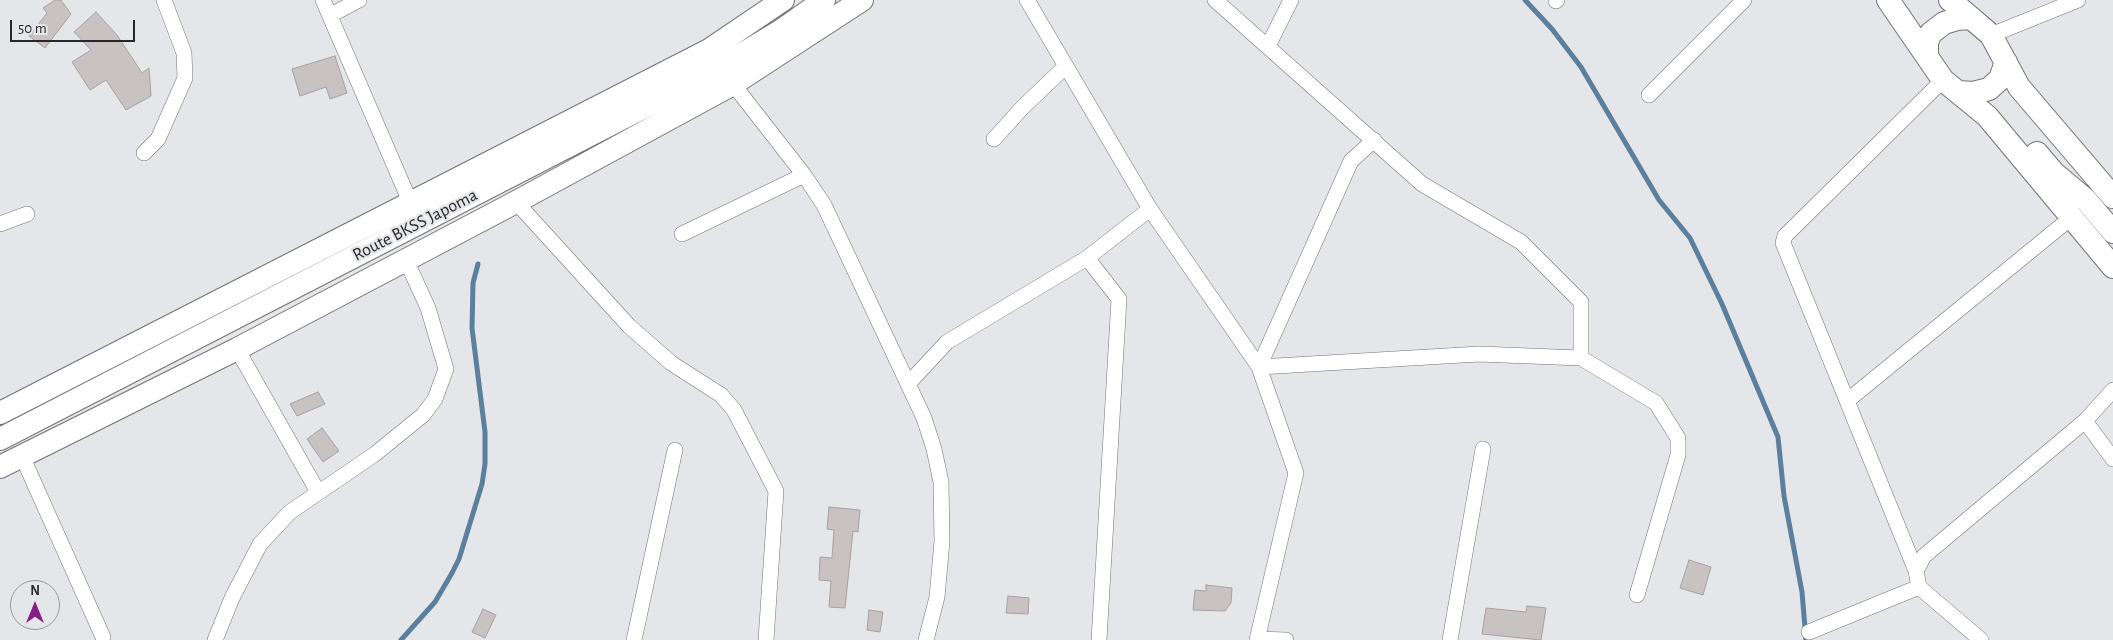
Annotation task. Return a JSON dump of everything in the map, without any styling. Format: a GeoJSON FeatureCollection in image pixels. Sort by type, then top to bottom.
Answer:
{"type":"FeatureCollection","features":[{"type":"Feature","properties":{"kind":"main road"},"geometry":{"type":"LineString","coordinates":[[1,411],[411,204],[709,50],[783,0]]}},
{"type":"Feature","properties":{"kind":"main road","name":"Route BKSS Japoma"},"geometry":{"type":"LineString","coordinates":[[0,439],[716,70],[782,30],[824,0]]}},
{"type":"Feature","properties":{"kind":"main road"},"geometry":{"type":"LineString","coordinates":[[0,467],[237,349],[516,202],[733,84],[862,0]]}},
{"type":"Feature","properties":{"kind":"main road"},"geometry":{"type":"LineString","coordinates":[[1950,0],[1991,35],[2019,87],[2113,197]]}},
{"type":"Feature","properties":{"kind":"main road"},"geometry":{"type":"LineString","coordinates":[[1893,3],[1932,66],[1951,86],[1987,116],[2113,266]]}},
{"type":"Feature","properties":{"kind":"main road"},"geometry":{"type":"LineString","coordinates":[[1926,54],[1926,42],[1931,33],[1944,23],[1970,18]]}},
{"type":"Feature","properties":{"kind":"main road"},"geometry":{"type":"LineString","coordinates":[[1951,86],[1973,93],[1989,89],[2000,79],[2006,62]]}},
{"type":"Feature","properties":{"kind":"main road"},"geometry":{"type":"LineString","coordinates":[[2019,87],[2023,107],[2033,123],[2070,166],[2086,200]]}},
{"type":"Feature","properties":{"kind":"main road"},"geometry":{"type":"LineString","coordinates":[[1987,116],[2005,122],[2019,134],[2054,173],[2086,200],[2113,232]]}},
{"type":"Feature","properties":{"kind":"street"},"geometry":{"type":"LineString","coordinates":[[144,153],[158,139],[185,78],[184,53],[164,0]]}},
{"type":"Feature","properties":{"kind":"street"},"geometry":{"type":"LineString","coordinates":[[323,0],[411,204]]}},
{"type":"Feature","properties":{"kind":"street"},"geometry":{"type":"LineString","coordinates":[[331,15],[359,0]]}},
{"type":"Feature","properties":{"kind":"street"},"geometry":{"type":"LineString","coordinates":[[1028,0],[1150,209],[1259,367],[1296,473],[1257,639],[1286,640]]}},
{"type":"Feature","properties":{"kind":"street"},"geometry":{"type":"LineString","coordinates":[[1215,0],[1422,184],[1521,242],[1582,302],[1581,358]]}},
{"type":"Feature","properties":{"kind":"street"},"geometry":{"type":"LineString","coordinates":[[1268,46],[1292,0]]}},
{"type":"Feature","properties":{"kind":"street"},"geometry":{"type":"LineString","coordinates":[[1649,94],[1744,0]]}},
{"type":"Feature","properties":{"kind":"street"},"geometry":{"type":"LineString","coordinates":[[1991,35],[2078,0]]}},
{"type":"Feature","properties":{"kind":"street"},"geometry":{"type":"LineString","coordinates":[[994,139],[1066,66]]}},
{"type":"Feature","properties":{"kind":"street"},"geometry":{"type":"LineString","coordinates":[[733,84],[804,175],[824,205],[908,384],[934,449],[941,482],[942,541],[937,597],[926,640]]}},
{"type":"Feature","properties":{"kind":"street"},"geometry":{"type":"LineString","coordinates":[[1951,86],[1786,236],[1783,243],[1916,571],[1919,587],[1981,640]]}},
{"type":"Feature","properties":{"kind":"street"},"geometry":{"type":"LineString","coordinates":[[1259,367],[1351,161],[1374,140]]}},
{"type":"Feature","properties":{"kind":"street"},"geometry":{"type":"LineString","coordinates":[[682,234],[804,175]]}},
{"type":"Feature","properties":{"kind":"street"},"geometry":{"type":"LineString","coordinates":[[516,202],[629,326],[671,363],[721,395],[734,410],[776,491],[766,640]]}},
{"type":"Feature","properties":{"kind":"street"},"geometry":{"type":"LineString","coordinates":[[908,384],[947,342],[1087,258],[1150,209]]}},
{"type":"Feature","properties":{"kind":"street"},"geometry":{"type":"LineString","coordinates":[[0,224],[27,214]]}},
{"type":"Feature","properties":{"kind":"street"},"geometry":{"type":"LineString","coordinates":[[1847,401],[2072,217]]}},
{"type":"Feature","properties":{"kind":"street"},"geometry":{"type":"LineString","coordinates":[[1087,258],[1119,299],[1099,640]]}},
{"type":"Feature","properties":{"kind":"street"},"geometry":{"type":"LineString","coordinates":[[215,640],[232,598],[260,544],[290,512],[375,454],[423,414],[435,399],[442,385],[446,369],[440,343],[428,308],[406,260]]}},
{"type":"Feature","properties":{"kind":"street"},"geometry":{"type":"LineString","coordinates":[[237,349],[318,492]]}},
{"type":"Feature","properties":{"kind":"street"},"geometry":{"type":"LineString","coordinates":[[1259,367],[1479,354],[1581,358],[1656,403],[1678,438],[1678,455],[1637,596]]}},
{"type":"Feature","properties":{"kind":"street"},"geometry":{"type":"LineString","coordinates":[[1916,571],[1924,556],[2085,421],[2113,390]]}},
{"type":"Feature","properties":{"kind":"street"},"geometry":{"type":"LineString","coordinates":[[2085,421],[2113,459]]}},
{"type":"Feature","properties":{"kind":"street"},"geometry":{"type":"LineString","coordinates":[[1450,640],[1483,449]]}},
{"type":"Feature","properties":{"kind":"street"},"geometry":{"type":"LineString","coordinates":[[634,640],[675,450]]}},
{"type":"Feature","properties":{"kind":"street"},"geometry":{"type":"LineString","coordinates":[[22,456],[104,639]]}},
{"type":"Feature","properties":{"kind":"street"},"geometry":{"type":"LineString","coordinates":[[1809,632],[1919,587]]}},
{"type":"Feature","properties":{"kind":"building"},"geometry":{"type":"Polygon","coordinates":[[[55,0],[61,0],[71,14],[45,48],[29,36],[47,13],[43,8],[55,0]]]}},
{"type":"Feature","properties":{"kind":"building"},"geometry":{"type":"Polygon","coordinates":[[[96,12],[117,35],[142,73],[149,68],[151,96],[126,110],[106,80],[90,90],[72,62],[91,50],[74,32],[96,12]]]}},
{"type":"Feature","properties":{"kind":"building"},"geometry":{"type":"Polygon","coordinates":[[[335,56],[347,93],[330,99],[326,87],[300,96],[292,69],[335,56]]]}},
{"type":"Feature","properties":{"kind":"building"},"geometry":{"type":"Polygon","coordinates":[[[318,392],[325,404],[297,416],[290,404],[318,392]]]}},
{"type":"Feature","properties":{"kind":"building"},"geometry":{"type":"Polygon","coordinates":[[[322,428],[339,451],[323,462],[307,439],[322,428]]]}},
{"type":"Feature","properties":{"kind":"building"},"geometry":{"type":"Polygon","coordinates":[[[829,507],[860,510],[858,532],[853,531],[845,608],[829,607],[831,581],[819,580],[820,557],[832,558],[834,530],[827,529],[829,507]]]}},
{"type":"Feature","properties":{"kind":"building"},"geometry":{"type":"Polygon","coordinates":[[[1689,560],[1711,567],[1703,595],[1680,588],[1689,560]]]}},
{"type":"Feature","properties":{"kind":"building"},"geometry":{"type":"Polygon","coordinates":[[[1206,585],[1232,588],[1231,603],[1225,611],[1193,610],[1195,590],[1206,591],[1206,585]]]}},
{"type":"Feature","properties":{"kind":"building"},"geometry":{"type":"Polygon","coordinates":[[[1008,596],[1029,598],[1028,614],[1006,613],[1008,596]]]}},
{"type":"Feature","properties":{"kind":"building"},"geometry":{"type":"Polygon","coordinates":[[[1527,606],[1546,608],[1541,640],[1482,634],[1486,608],[1526,612],[1527,606]]]}},
{"type":"Feature","properties":{"kind":"building"},"geometry":{"type":"Polygon","coordinates":[[[483,609],[496,615],[485,638],[472,632],[483,609]]]}},
{"type":"Feature","properties":{"kind":"building"},"geometry":{"type":"Polygon","coordinates":[[[869,610],[883,612],[880,632],[867,630],[869,610]]]}},
{"type":"Feature","properties":{"kind":"waterway"},"geometry":{"type":"LineString","coordinates":[[1525,0],[1552,29],[1581,67],[1659,200],[1690,238],[1722,304],[1778,437],[1784,496],[1802,592],[1806,640]]}},
{"type":"Feature","properties":{"kind":"waterway"},"geometry":{"type":"LineString","coordinates":[[401,640],[435,602],[452,573],[459,559],[482,484],[485,464],[485,432],[472,328],[473,283],[478,264]]}}]}
